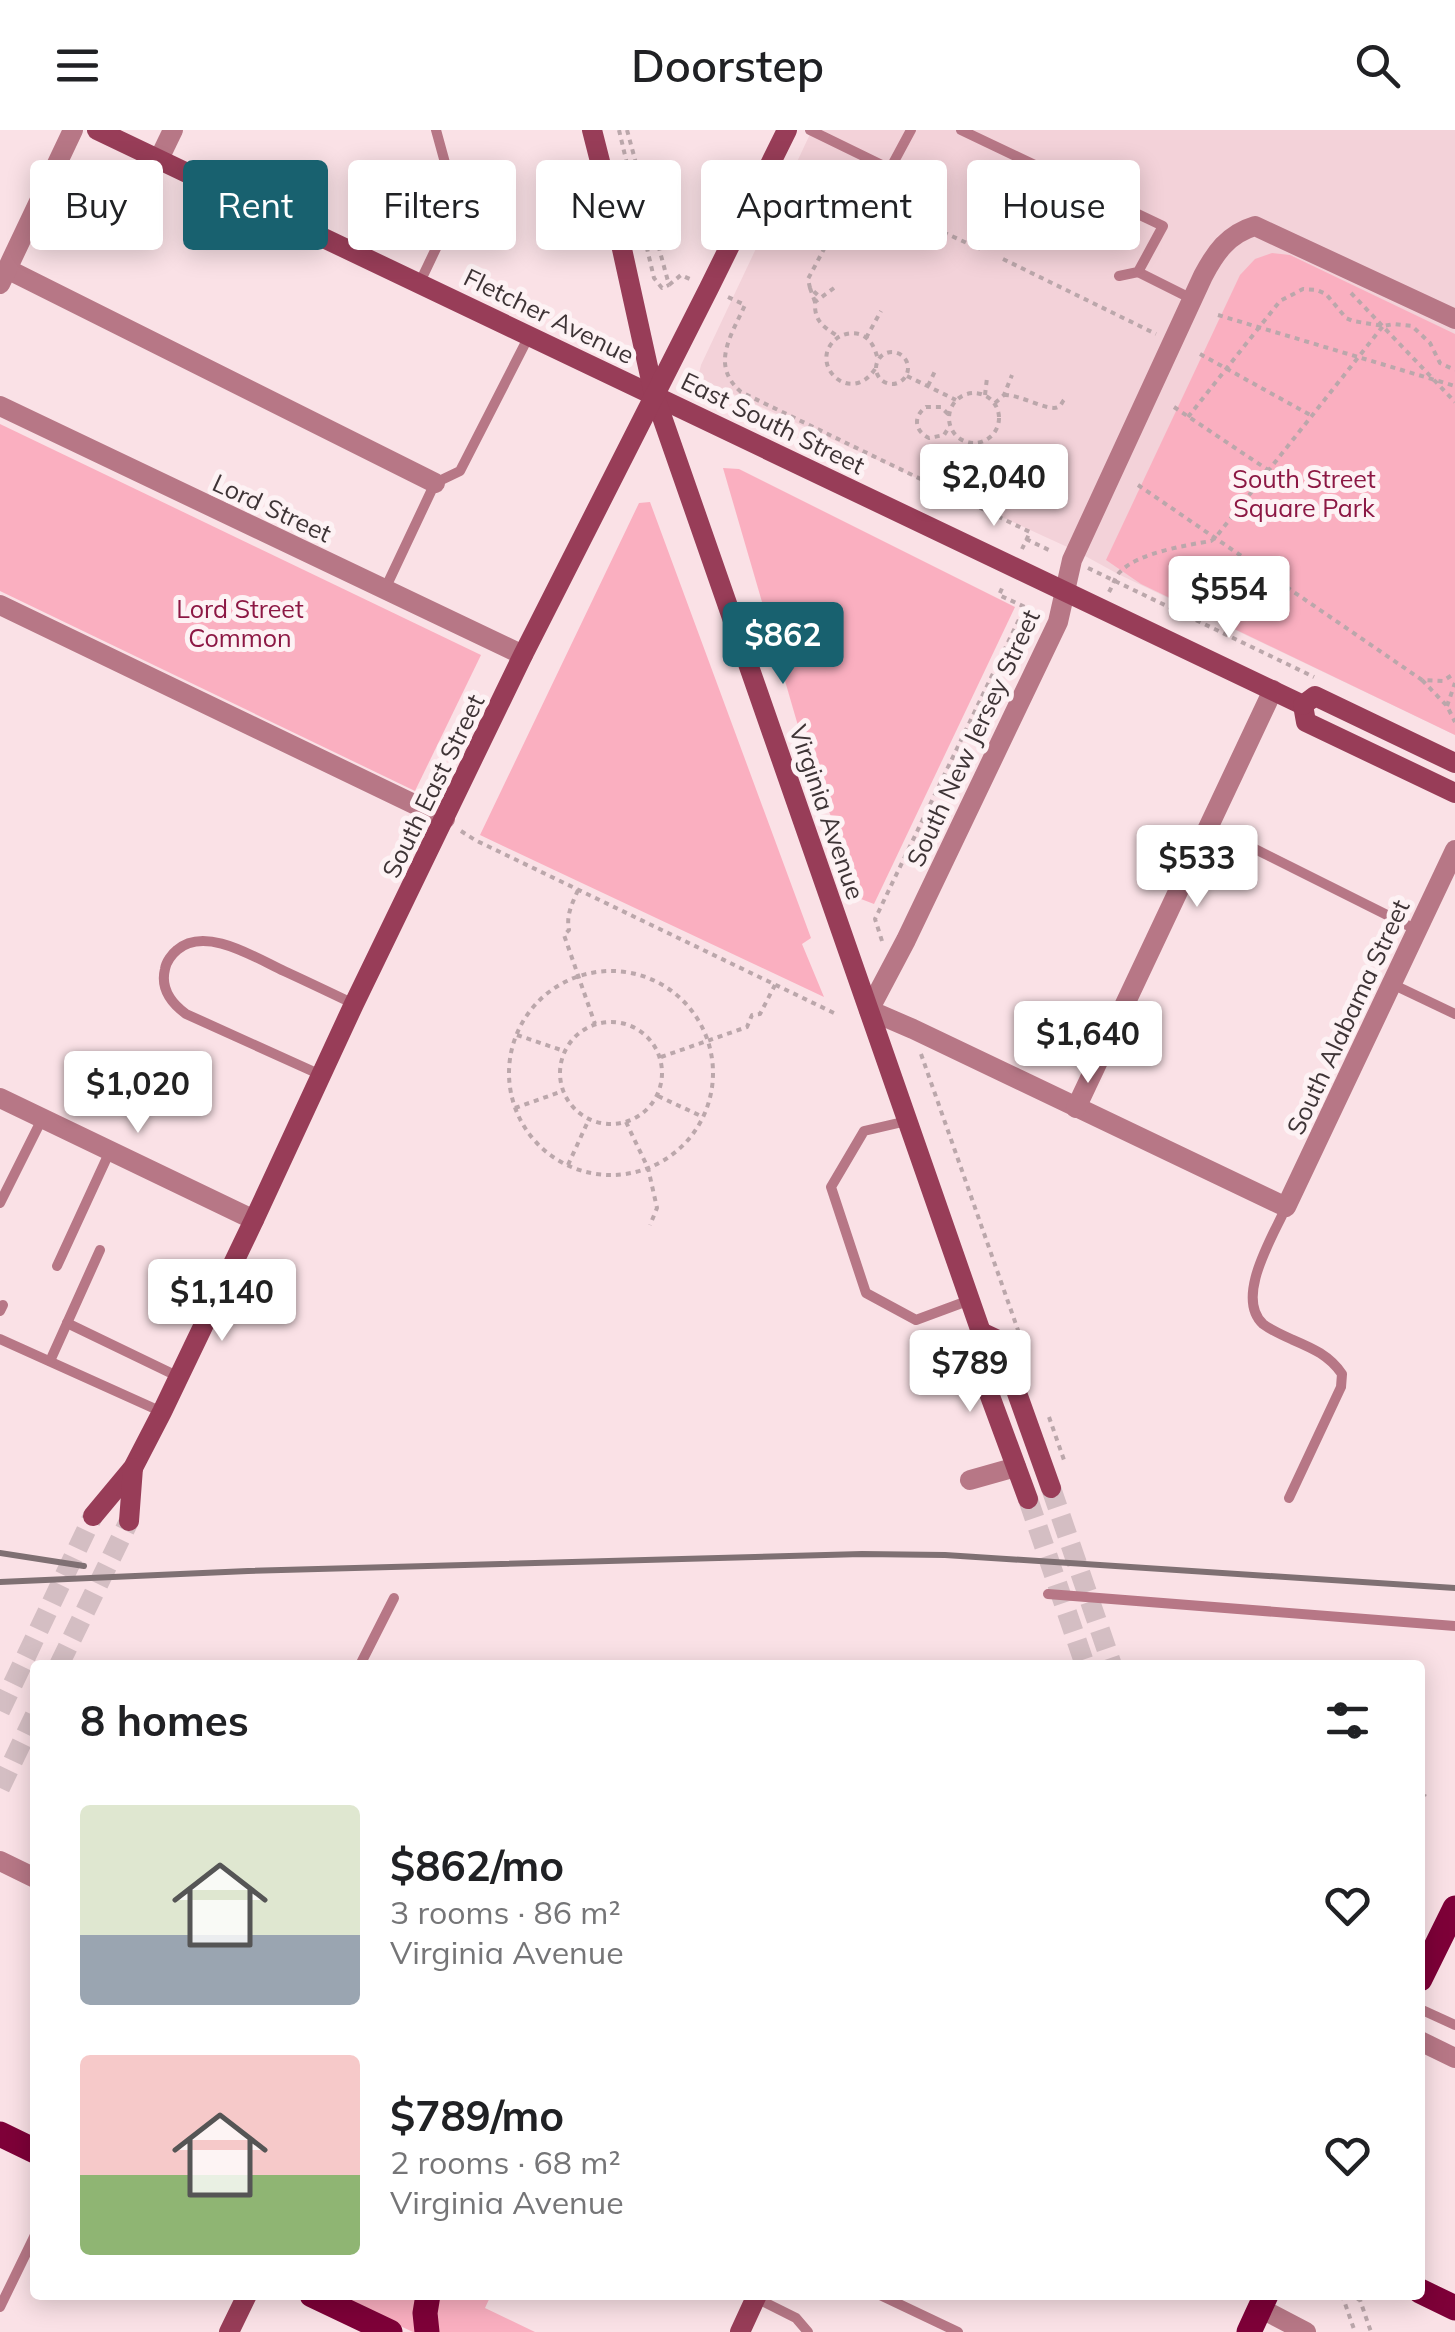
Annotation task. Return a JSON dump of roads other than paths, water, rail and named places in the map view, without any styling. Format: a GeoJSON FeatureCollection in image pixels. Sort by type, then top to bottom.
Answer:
{"type":"FeatureCollection","features":[{"type":"Feature","properties":{"kind":"main road","name":"Fletcher Avenue"},"geometry":{"type":"LineString","coordinates":[[97,130],[654,394]]}},
{"type":"Feature","properties":{"kind":"main road","name":"Virginia Avenue"},"geometry":{"type":"LineString","coordinates":[[592,130],[654,394],[970,1300],[982,1332],[998,1340],[1051,1488]]}},
{"type":"Feature","properties":{"kind":"main road","name":"South East Street"},"geometry":{"type":"LineString","coordinates":[[93,1516],[134,1468],[162,1412],[523,655],[786,130]]}},
{"type":"Feature","properties":{"kind":"main road","name":"East South Street"},"geometry":{"type":"LineString","coordinates":[[654,394],[1303,705]]}},
{"type":"Feature","properties":{"kind":"main road","name":"East South Street"},"geometry":{"type":"LineString","coordinates":[[1303,705],[1315,696],[1455,764]]}},
{"type":"Feature","properties":{"kind":"main road","name":"East South Street"},"geometry":{"type":"LineString","coordinates":[[1303,705],[1306,722],[1455,793]]}},
{"type":"Feature","properties":{"kind":"main road","name":"Virginia Avenue"},"geometry":{"type":"LineString","coordinates":[[982,1332],[973,1350],[1028,1500]]}},
{"type":"Feature","properties":{"kind":"main road","name":"South East Street"},"geometry":{"type":"LineString","coordinates":[[129,1520],[134,1468]]}},
{"type":"Feature","properties":{"kind":"main road"},"geometry":{"type":"LineString","coordinates":[[1426,1961],[1455,1908]]}},
{"type":"Feature","properties":{"kind":"main road"},"geometry":{"type":"LineString","coordinates":[[0,2134],[30,2149]]}},
{"type":"Feature","properties":{"kind":"main road"},"geometry":{"type":"LineString","coordinates":[[1425,2293],[1455,2308]]}},
{"type":"Feature","properties":{"kind":"main road"},"geometry":{"type":"LineString","coordinates":[[229,2332],[244,2300]]}},
{"type":"Feature","properties":{"kind":"main road"},"geometry":{"type":"LineString","coordinates":[[323,2300],[390,2332]]}},
{"type":"Feature","properties":{"kind":"main road"},"geometry":{"type":"LineString","coordinates":[[427,2300],[427,2332]]}},
{"type":"Feature","properties":{"kind":"main road"},"geometry":{"type":"LineString","coordinates":[[740,2332],[754,2300]]}},
{"type":"Feature","properties":{"kind":"street"},"geometry":{"type":"LineString","coordinates":[[72,130],[4,277],[435,482]]}},
{"type":"Feature","properties":{"kind":"street"},"geometry":{"type":"LineString","coordinates":[[159,159],[173,130]]}},
{"type":"Feature","properties":{"kind":"street","name":"South New Jersey Street"},"geometry":{"type":"LineString","coordinates":[[869,1010],[1058,622],[1072,560],[1192,299],[1219,249],[1235,234],[1255,226],[1455,319]]}},
{"type":"Feature","properties":{"kind":"street","name":"Lord Street"},"geometry":{"type":"LineString","coordinates":[[0,406],[523,655]]}},
{"type":"Feature","properties":{"kind":"street"},"geometry":{"type":"LineString","coordinates":[[0,606],[445,819]]}},
{"type":"Feature","properties":{"kind":"street"},"geometry":{"type":"LineString","coordinates":[[1076,1108],[1272,690]]}},
{"type":"Feature","properties":{"kind":"street","name":"South Alabama Street"},"geometry":{"type":"LineString","coordinates":[[1286,1206],[1455,850]]}},
{"type":"Feature","properties":{"kind":"street"},"geometry":{"type":"LineString","coordinates":[[869,1010],[1286,1206]]}},
{"type":"Feature","properties":{"kind":"street"},"geometry":{"type":"LineString","coordinates":[[0,1098],[254,1220]]}},
{"type":"Feature","properties":{"kind":"street"},"geometry":{"type":"LineString","coordinates":[[970,1480],[1016,1467]]}},
{"type":"Feature","properties":{"kind":"street"},"geometry":{"type":"LineString","coordinates":[[0,1861],[30,1876]]}},
{"type":"Feature","properties":{"kind":"street"},"geometry":{"type":"LineString","coordinates":[[1425,2044],[1455,2058]]}},
{"type":"Feature","properties":{"kind":"street"},"geometry":{"type":"LineString","coordinates":[[1258,2312],[1306,2332]]}},
{"type":"Feature","properties":{"kind":"lane"},"geometry":{"type":"LineString","coordinates":[[420,282],[450,219],[454,200],[436,130]]}},
{"type":"Feature","properties":{"kind":"lane"},"geometry":{"type":"LineString","coordinates":[[810,130],[890,169],[911,130]]}},
{"type":"Feature","properties":{"kind":"lane"},"geometry":{"type":"LineString","coordinates":[[961,130],[1163,226],[1138,272]]}},
{"type":"Feature","properties":{"kind":"lane"},"geometry":{"type":"LineString","coordinates":[[1119,276],[1138,272],[1192,299]]}},
{"type":"Feature","properties":{"kind":"lane"},"geometry":{"type":"LineString","coordinates":[[384,588],[435,482],[460,471],[530,335]]}},
{"type":"Feature","properties":{"kind":"lane"},"geometry":{"type":"LineString","coordinates":[[1208,826],[1417,930]]}},
{"type":"Feature","properties":{"kind":"lane"},"geometry":{"type":"LineString","coordinates":[[321,1075],[186,1014],[170,1002],[165,969],[172,954],[185,943],[203,940],[226,944],[354,1004]]}},
{"type":"Feature","properties":{"kind":"lane"},"geometry":{"type":"LineString","coordinates":[[1392,984],[1455,1014]]}},
{"type":"Feature","properties":{"kind":"lane"},"geometry":{"type":"LineString","coordinates":[[0,1203],[42,1118]]}},
{"type":"Feature","properties":{"kind":"lane"},"geometry":{"type":"LineString","coordinates":[[908,1121],[864,1131],[831,1187],[866,1293],[916,1320],[970,1300]]}},
{"type":"Feature","properties":{"kind":"lane"},"geometry":{"type":"LineString","coordinates":[[57,1266],[110,1150]]}},
{"type":"Feature","properties":{"kind":"lane"},"geometry":{"type":"LineString","coordinates":[[1286,1206],[1255,1278],[1252,1303],[1264,1325],[1324,1354],[1342,1374],[1341,1387],[1289,1498]]}},
{"type":"Feature","properties":{"kind":"lane"},"geometry":{"type":"LineString","coordinates":[[50,1361],[100,1250]]}},
{"type":"Feature","properties":{"kind":"lane"},"geometry":{"type":"LineString","coordinates":[[67,1323],[179,1377]]}},
{"type":"Feature","properties":{"kind":"lane"},"geometry":{"type":"LineString","coordinates":[[0,1338],[162,1412]]}},
{"type":"Feature","properties":{"kind":"lane"},"geometry":{"type":"LineString","coordinates":[[1048,1594],[1455,1626]]}},
{"type":"Feature","properties":{"kind":"lane"},"geometry":{"type":"LineString","coordinates":[[363,1660],[394,1598]]}},
{"type":"Feature","properties":{"kind":"lane"},"geometry":{"type":"LineString","coordinates":[[1425,2011],[1455,2026]]}},
{"type":"Feature","properties":{"kind":"lane"},"geometry":{"type":"LineString","coordinates":[[0,2307],[30,2245]]}},
{"type":"Feature","properties":{"kind":"lane"},"geometry":{"type":"LineString","coordinates":[[763,2300],[796,2318],[808,2332]]}},
{"type":"Feature","properties":{"kind":"lane"},"geometry":{"type":"LineString","coordinates":[[891,2300],[958,2332]]}},
{"type":"Feature","properties":{"kind":"tunnel"},"geometry":{"type":"LineString","coordinates":[[1051,1488],[1110,1660]]}},
{"type":"Feature","properties":{"kind":"tunnel"},"geometry":{"type":"LineString","coordinates":[[1028,1499],[1083,1660]]}},
{"type":"Feature","properties":{"kind":"tunnel"},"geometry":{"type":"LineString","coordinates":[[0,1711],[93,1516]]}},
{"type":"Feature","properties":{"kind":"tunnel"},"geometry":{"type":"LineString","coordinates":[[61,1660],[129,1521]]}},
{"type":"Feature","properties":{"kind":"tunnel"},"geometry":{"type":"LineString","coordinates":[[0,1788],[30,1725]]}},
{"type":"Feature","properties":{"kind":"railway"},"geometry":{"type":"LineString","coordinates":[[0,1553],[84,1566]]}},
{"type":"Feature","properties":{"kind":"railway"},"geometry":{"type":"LineString","coordinates":[[0,1582],[862,1554],[945,1555],[1455,1588]]}},
{"type":"Feature","properties":{"kind":"park label","name":"South Street Square Park"},"geometry":{"type":"Point","coordinates":[1304,494]}},
{"type":"Feature","properties":{"kind":"park label","name":"Lord Street Common"},"geometry":{"type":"Point","coordinates":[240,624]}}]}
